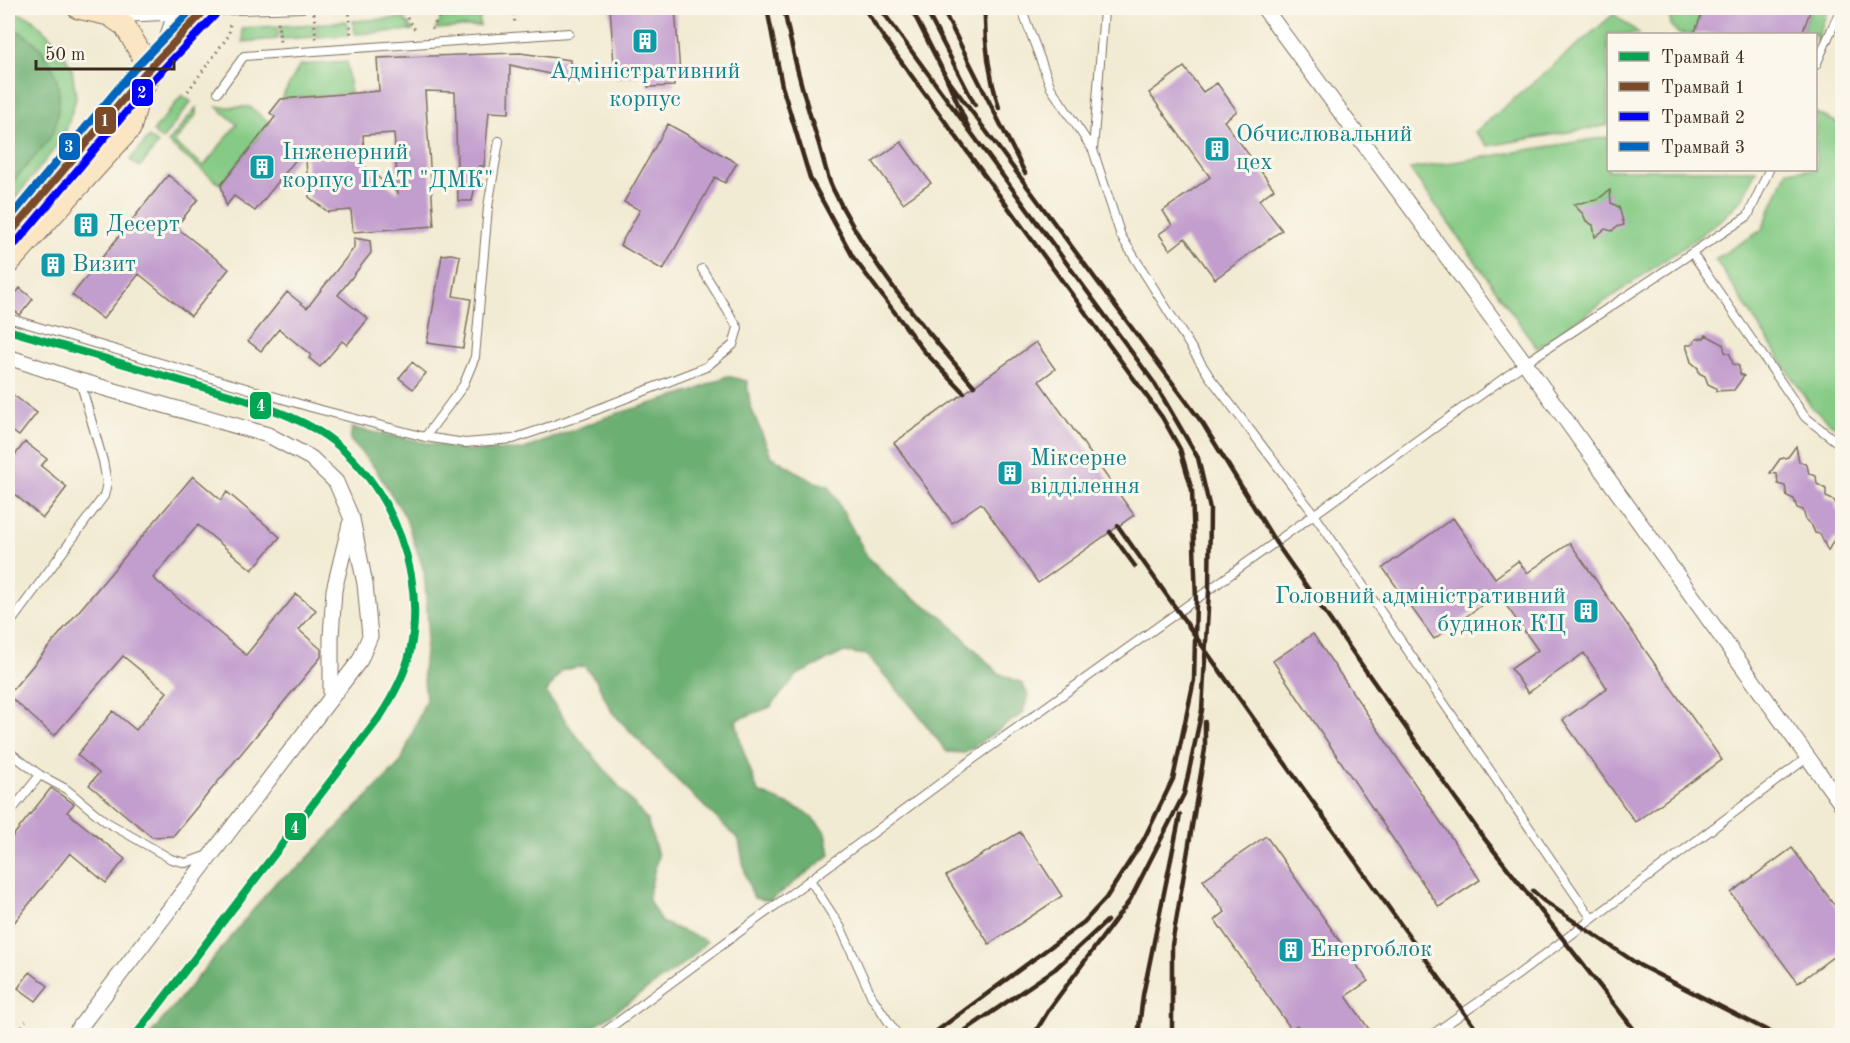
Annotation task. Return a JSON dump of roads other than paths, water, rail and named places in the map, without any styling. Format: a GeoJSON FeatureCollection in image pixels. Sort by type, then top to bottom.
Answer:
{"type":"FeatureCollection","features":[{"type":"Feature","properties":{"kind":"main road"},"geometry":{"type":"LineString","coordinates":[[8,264],[130,129],[145,73],[144,59],[124,26],[109,15],[78,8]]}},
{"type":"Feature","properties":{"kind":"street"},"geometry":{"type":"LineString","coordinates":[[109,15],[130,8]]}},
{"type":"Feature","properties":{"kind":"street"},"geometry":{"type":"LineString","coordinates":[[1264,8],[1525,363],[1842,805]]}},
{"type":"Feature","properties":{"kind":"street"},"geometry":{"type":"LineString","coordinates":[[109,15],[175,10],[161,57],[130,129]]}},
{"type":"Feature","properties":{"kind":"street"},"geometry":{"type":"LineString","coordinates":[[8,357],[80,381],[268,435],[311,458],[336,482],[351,519],[365,584],[370,636],[360,660],[73,1035]]}},
{"type":"Feature","properties":{"kind":"street"},"geometry":{"type":"LineString","coordinates":[[331,695],[334,590],[351,519]]}},
{"type":"Feature","properties":{"kind":"lane"},"geometry":{"type":"LineString","coordinates":[[175,10],[231,11],[302,8]]}},
{"type":"Feature","properties":{"kind":"lane"},"geometry":{"type":"LineString","coordinates":[[1023,8],[1051,88],[1093,150],[1121,236],[1209,376],[1314,514],[1592,919]]}},
{"type":"Feature","properties":{"kind":"lane"},"geometry":{"type":"LineString","coordinates":[[1817,61],[1841,8]]}},
{"type":"Feature","properties":{"kind":"lane"},"geometry":{"type":"LineString","coordinates":[[1093,150],[1104,11]]}},
{"type":"Feature","properties":{"kind":"lane"},"geometry":{"type":"LineString","coordinates":[[218,92],[244,56],[569,33]]}},
{"type":"Feature","properties":{"kind":"lane"},"geometry":{"type":"LineString","coordinates":[[425,437],[463,386],[475,357],[488,207],[500,141]]}},
{"type":"Feature","properties":{"kind":"lane"},"geometry":{"type":"LineString","coordinates":[[599,1035],[1525,363],[1748,216],[1769,171]]}},
{"type":"Feature","properties":{"kind":"lane"},"geometry":{"type":"LineString","coordinates":[[1692,253],[1805,417],[1842,446]]}},
{"type":"Feature","properties":{"kind":"lane"},"geometry":{"type":"LineString","coordinates":[[8,318],[310,407],[425,437],[465,443],[513,439],[583,415],[706,367],[733,345],[738,328],[702,269]]}},
{"type":"Feature","properties":{"kind":"lane"},"geometry":{"type":"LineString","coordinates":[[8,626],[104,496],[107,483],[103,461],[80,381]]}},
{"type":"Feature","properties":{"kind":"lane"},"geometry":{"type":"LineString","coordinates":[[8,751],[40,775],[66,789],[105,821],[171,859],[186,863],[212,854]]}},
{"type":"Feature","properties":{"kind":"lane"},"geometry":{"type":"LineString","coordinates":[[1430,1035],[1516,976],[1808,757]]}},
{"type":"Feature","properties":{"kind":"lane"},"geometry":{"type":"LineString","coordinates":[[8,816],[40,775]]}},
{"type":"Feature","properties":{"kind":"lane"},"geometry":{"type":"LineString","coordinates":[[810,880],[841,928],[872,997],[898,1035]]}},
{"type":"Feature","properties":{"kind":"railway"},"geometry":{"type":"LineString","coordinates":[[767,8],[782,86],[810,178],[853,257],[923,350],[964,393]]}},
{"type":"Feature","properties":{"kind":"railway"},"geometry":{"type":"LineString","coordinates":[[784,8],[803,91],[833,189],[879,268],[974,386]]}},
{"type":"Feature","properties":{"kind":"railway"},"geometry":{"type":"LineString","coordinates":[[864,8],[1162,417],[1180,449],[1192,490],[1196,600],[1194,680],[1173,779],[1144,839],[1106,898],[1084,922],[930,1036]]}},
{"type":"Feature","properties":{"kind":"railway"},"geometry":{"type":"LineString","coordinates":[[880,8],[1155,384],[1198,458],[1210,509],[1209,591],[1202,710],[1184,794],[1130,900],[1050,1008],[1033,1036]]}},
{"type":"Feature","properties":{"kind":"railway"},"geometry":{"type":"LineString","coordinates":[[911,8],[946,77]]}},
{"type":"Feature","properties":{"kind":"railway"},"geometry":{"type":"LineString","coordinates":[[925,8],[975,105]]}},
{"type":"Feature","properties":{"kind":"railway"},"geometry":{"type":"LineString","coordinates":[[942,8],[1025,173]]}},
{"type":"Feature","properties":{"kind":"railway"},"geometry":{"type":"LineString","coordinates":[[985,8],[988,58],[999,108]]}},
{"type":"Feature","properties":{"kind":"railway"},"geometry":{"type":"LineString","coordinates":[[969,129],[946,77],[1203,424],[1276,543],[1480,833],[1639,1036]]}},
{"type":"Feature","properties":{"kind":"railway"},"geometry":{"type":"LineString","coordinates":[[1118,526],[1481,1036]]}},
{"type":"Feature","properties":{"kind":"railway"},"geometry":{"type":"LineString","coordinates":[[1110,532],[1135,566]]}},
{"type":"Feature","properties":{"kind":"railway"},"geometry":{"type":"LineString","coordinates":[[1172,1036],[1172,945],[1205,749],[1205,722]]}},
{"type":"Feature","properties":{"kind":"railway"},"geometry":{"type":"LineString","coordinates":[[1138,1036],[1143,995],[1180,815]]}},
{"type":"Feature","properties":{"kind":"railway"},"geometry":{"type":"LineString","coordinates":[[1533,891],[1544,901],[1639,965],[1778,1036]]}},
{"type":"Feature","properties":{"kind":"railway"},"geometry":{"type":"LineString","coordinates":[[957,1036],[1055,969],[1107,921]]}},
{"type":"Feature","properties":{"kind":"tram line","name":"3"},"geometry":{"type":"LineString","coordinates":[[8,220],[137,66],[193,8]]}},
{"type":"Feature","properties":{"kind":"tram line","name":"1"},"geometry":{"type":"LineString","coordinates":[[8,236],[145,73],[207,8]]}},
{"type":"Feature","properties":{"kind":"tram line","name":"2"},"geometry":{"type":"LineString","coordinates":[[16,243],[153,80],[215,15]]}},
{"type":"Feature","properties":{"kind":"tram line","name":"4"},"geometry":{"type":"LineString","coordinates":[[8,330],[243,399],[313,428],[334,442],[355,462],[373,485],[389,510],[409,565],[414,623],[410,652],[389,702],[135,1036]]}},
{"type":"Feature","properties":{"kind":"place","name":"Адміністративний корпус"},"geometry":{"type":"Point","coordinates":[645,41]}},
{"type":"Feature","properties":{"kind":"place","name":"Обчислювальний цех"},"geometry":{"type":"Point","coordinates":[1217,149]}},
{"type":"Feature","properties":{"kind":"place","name":"Інженерний корпус ПАТ \"ДМК\""},"geometry":{"type":"Point","coordinates":[262,167]}},
{"type":"Feature","properties":{"kind":"place","name":"Десерт"},"geometry":{"type":"Point","coordinates":[86,225]}},
{"type":"Feature","properties":{"kind":"place","name":"Визит"},"geometry":{"type":"Point","coordinates":[53,265]}},
{"type":"Feature","properties":{"kind":"place","name":"Міксерне відділення"},"geometry":{"type":"Point","coordinates":[1010,473]}},
{"type":"Feature","properties":{"kind":"place","name":"Головний адміністративний будинок КЦ"},"geometry":{"type":"Point","coordinates":[1586,611]}},
{"type":"Feature","properties":{"kind":"place","name":"Енергоблок"},"geometry":{"type":"Point","coordinates":[1291,950]}}]}
